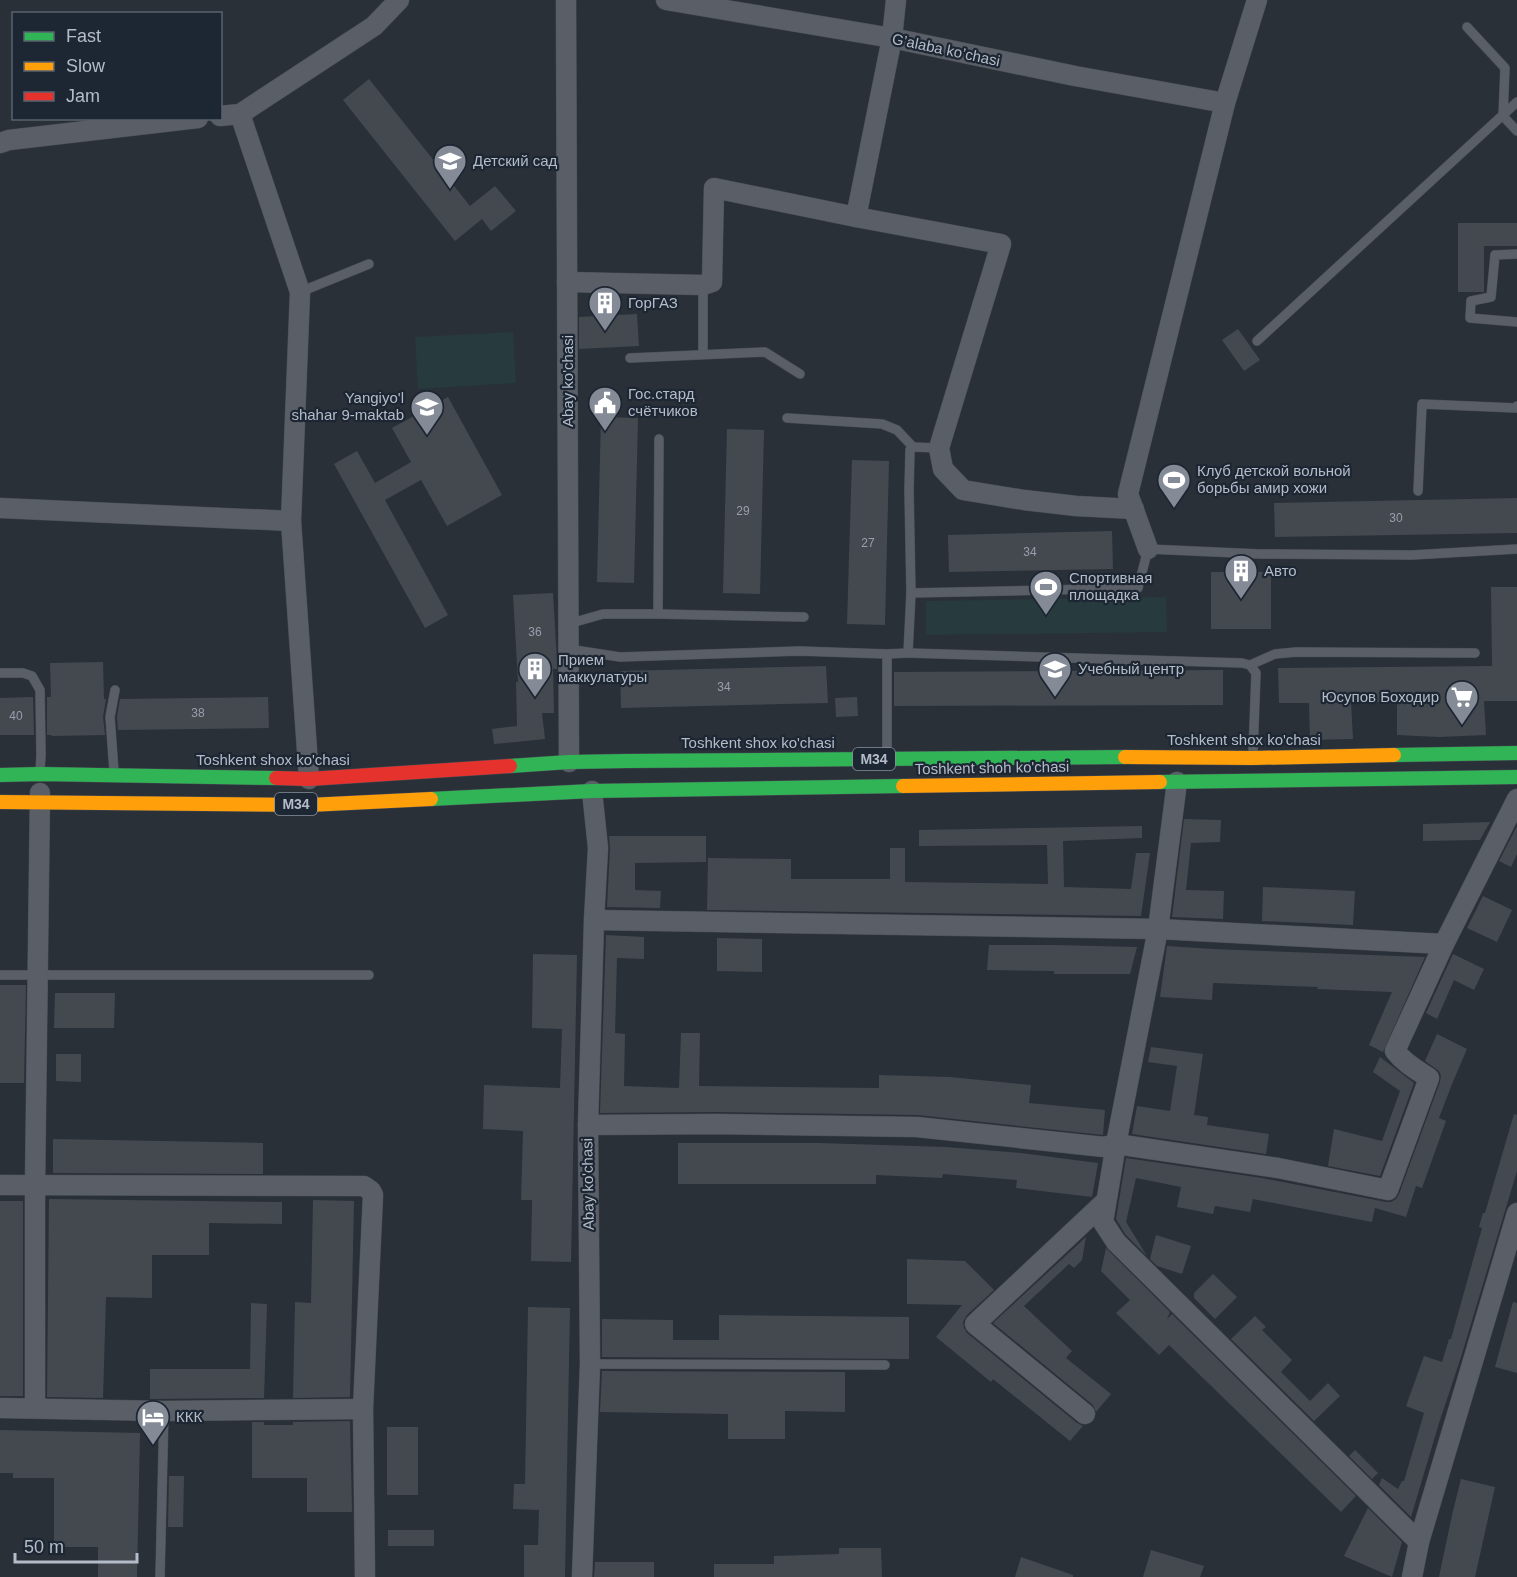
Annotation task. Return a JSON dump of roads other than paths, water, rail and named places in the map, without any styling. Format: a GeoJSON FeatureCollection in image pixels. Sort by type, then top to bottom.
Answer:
{"type":"FeatureCollection","features":[{"type":"Feature","properties":{"kind":"main road","name":"Toshkent shox ko'chasi"},"geometry":{"type":"LineString","coordinates":[[0,775],[309,779],[592,777],[887,759],[1180,756],[1253,758],[1517,753]]}},
{"type":"Feature","properties":{"kind":"main road"},"geometry":{"type":"LineString","coordinates":[[1252,781],[1253,758]]}},
{"type":"Feature","properties":{"kind":"main road","name":"Toshkent shox ko'chasi"},"geometry":{"type":"LineString","coordinates":[[0,802],[309,805],[568,777],[592,777]]}},
{"type":"Feature","properties":{"kind":"main road","name":"Toshkent shoh ko'chasi"},"geometry":{"type":"LineString","coordinates":[[592,777],[1177,782]]}},
{"type":"Feature","properties":{"kind":"main road","name":"M34"},"geometry":{"type":"LineString","coordinates":[[1177,782],[1517,777]]}},
{"type":"Feature","properties":{"kind":"street"},"geometry":{"type":"LineString","coordinates":[[309,779],[291,521],[300,291],[230,115],[374,26],[399,0]]}},
{"type":"Feature","properties":{"kind":"street","name":"Abay ko'chasi"},"geometry":{"type":"LineString","coordinates":[[566,0],[568,777]]}},
{"type":"Feature","properties":{"kind":"street","name":"G’alaba ko’chasi"},"geometry":{"type":"LineString","coordinates":[[666,0],[892,38],[1075,76],[1226,103]]}},
{"type":"Feature","properties":{"kind":"street"},"geometry":{"type":"LineString","coordinates":[[856,217],[892,38],[896,0]]}},
{"type":"Feature","properties":{"kind":"street"},"geometry":{"type":"LineString","coordinates":[[1148,549],[1128,494],[1226,103],[1257,0]]}},
{"type":"Feature","properties":{"kind":"street"},"geometry":{"type":"LineString","coordinates":[[0,143],[9,140],[181,120]]}},
{"type":"Feature","properties":{"kind":"street"},"geometry":{"type":"LineString","coordinates":[[567,282],[703,285],[712,282],[714,188],[1001,244],[939,448],[943,469],[963,490],[1076,506],[1134,509]]}},
{"type":"Feature","properties":{"kind":"street"},"geometry":{"type":"LineString","coordinates":[[0,508],[291,521]]}},
{"type":"Feature","properties":{"kind":"street"},"geometry":{"type":"LineString","coordinates":[[35,1408],[40,774]]}},
{"type":"Feature","properties":{"kind":"street","name":"Abay ko'chasi"},"geometry":{"type":"LineString","coordinates":[[582,1577],[590,1364],[588,1125],[598,848],[592,777]]}},
{"type":"Feature","properties":{"kind":"street"},"geometry":{"type":"LineString","coordinates":[[1177,782],[1158,928],[1103,1222],[1116,1242],[1419,1542]]}},
{"type":"Feature","properties":{"kind":"street"},"geometry":{"type":"LineString","coordinates":[[588,1125],[917,1127],[1104,1147],[1116,1144],[1278,1168],[1389,1190],[1430,1078],[1400,1059],[1395,1051],[1444,944],[1517,799]]}},
{"type":"Feature","properties":{"kind":"street"},"geometry":{"type":"LineString","coordinates":[[594,920],[1158,928],[1444,944]]}},
{"type":"Feature","properties":{"kind":"street"},"geometry":{"type":"LineString","coordinates":[[0,1185],[364,1186],[369,1188],[373,1195],[363,1409],[365,1577]]}},
{"type":"Feature","properties":{"kind":"street"},"geometry":{"type":"LineString","coordinates":[[1084,1414],[975,1324],[1106,1201]]}},
{"type":"Feature","properties":{"kind":"street"},"geometry":{"type":"LineString","coordinates":[[1412,1577],[1419,1542],[1517,1213]]}},
{"type":"Feature","properties":{"kind":"street"},"geometry":{"type":"LineString","coordinates":[[0,1408],[164,1411],[363,1409]]}},
{"type":"Feature","properties":{"kind":"lane"},"geometry":{"type":"LineString","coordinates":[[1467,27],[1505,68],[1503,116],[1517,131]]}},
{"type":"Feature","properties":{"kind":"lane"},"geometry":{"type":"LineString","coordinates":[[1257,341],[1517,102]]}},
{"type":"Feature","properties":{"kind":"lane"},"geometry":{"type":"LineString","coordinates":[[1517,254],[1495,255],[1491,297],[1471,301],[1470,318],[1517,322]]}},
{"type":"Feature","properties":{"kind":"lane"},"geometry":{"type":"LineString","coordinates":[[300,291],[369,264]]}},
{"type":"Feature","properties":{"kind":"lane"},"geometry":{"type":"LineString","coordinates":[[703,285],[703,354]]}},
{"type":"Feature","properties":{"kind":"lane"},"geometry":{"type":"LineString","coordinates":[[630,358],[765,352],[800,374]]}},
{"type":"Feature","properties":{"kind":"lane"},"geometry":{"type":"LineString","coordinates":[[1418,491],[1422,404],[1517,408]]}},
{"type":"Feature","properties":{"kind":"lane"},"geometry":{"type":"LineString","coordinates":[[787,418],[882,424],[897,430],[913,447],[939,448]]}},
{"type":"Feature","properties":{"kind":"lane"},"geometry":{"type":"LineString","coordinates":[[658,614],[659,438]]}},
{"type":"Feature","properties":{"kind":"lane"},"geometry":{"type":"LineString","coordinates":[[908,653],[911,593],[909,490],[910,450],[913,447]]}},
{"type":"Feature","properties":{"kind":"lane"},"geometry":{"type":"LineString","coordinates":[[911,593],[1138,588],[1148,549],[1260,554],[1412,555],[1517,549]]}},
{"type":"Feature","properties":{"kind":"lane"},"geometry":{"type":"LineString","coordinates":[[568,624],[603,614],[804,617]]}},
{"type":"Feature","properties":{"kind":"lane"},"geometry":{"type":"LineString","coordinates":[[568,649],[620,657],[799,651],[1242,663],[1250,665],[1256,672],[1253,758]]}},
{"type":"Feature","properties":{"kind":"lane"},"geometry":{"type":"LineString","coordinates":[[1250,665],[1275,654],[1296,652],[1475,653]]}},
{"type":"Feature","properties":{"kind":"lane"},"geometry":{"type":"LineString","coordinates":[[887,654],[887,759]]}},
{"type":"Feature","properties":{"kind":"lane"},"geometry":{"type":"LineString","coordinates":[[0,673],[23,673],[32,676],[40,690],[40,774]]}},
{"type":"Feature","properties":{"kind":"lane"},"geometry":{"type":"LineString","coordinates":[[114,776],[110,717],[115,690]]}},
{"type":"Feature","properties":{"kind":"lane"},"geometry":{"type":"LineString","coordinates":[[0,975],[369,975]]}},
{"type":"Feature","properties":{"kind":"lane"},"geometry":{"type":"LineString","coordinates":[[590,1364],[885,1365]]}},
{"type":"Feature","properties":{"kind":"lane"},"geometry":{"type":"LineString","coordinates":[[160,1577],[164,1411]]}},
{"type":"Feature","properties":{"kind":"place","name":"Детский сад"},"geometry":{"type":"Point","coordinates":[450,190]}},
{"type":"Feature","properties":{"kind":"place","name":"ГорГАЗ"},"geometry":{"type":"Point","coordinates":[605,332]}},
{"type":"Feature","properties":{"kind":"place","name":"Гос.стард счётчиков"},"geometry":{"type":"Point","coordinates":[605,432]}},
{"type":"Feature","properties":{"kind":"place","name":"Yangiyo'l shahar 9-maktab"},"geometry":{"type":"Point","coordinates":[427,436]}},
{"type":"Feature","properties":{"kind":"place","name":"Клуб детской вольной борьбы амир хожи"},"geometry":{"type":"Point","coordinates":[1174,509]}},
{"type":"Feature","properties":{"kind":"place","name":"Авто"},"geometry":{"type":"Point","coordinates":[1241,600]}},
{"type":"Feature","properties":{"kind":"place","name":"Спортивная площадка"},"geometry":{"type":"Point","coordinates":[1046,616]}},
{"type":"Feature","properties":{"kind":"place","name":"Прием маккулатуры"},"geometry":{"type":"Point","coordinates":[535,698]}},
{"type":"Feature","properties":{"kind":"place","name":"Учебный центр"},"geometry":{"type":"Point","coordinates":[1055,698]}},
{"type":"Feature","properties":{"kind":"place","name":"Юсупов Боходир"},"geometry":{"type":"Point","coordinates":[1462,726]}},
{"type":"Feature","properties":{"kind":"place","name":"ККК"},"geometry":{"type":"Point","coordinates":[153,1446]}}]}
